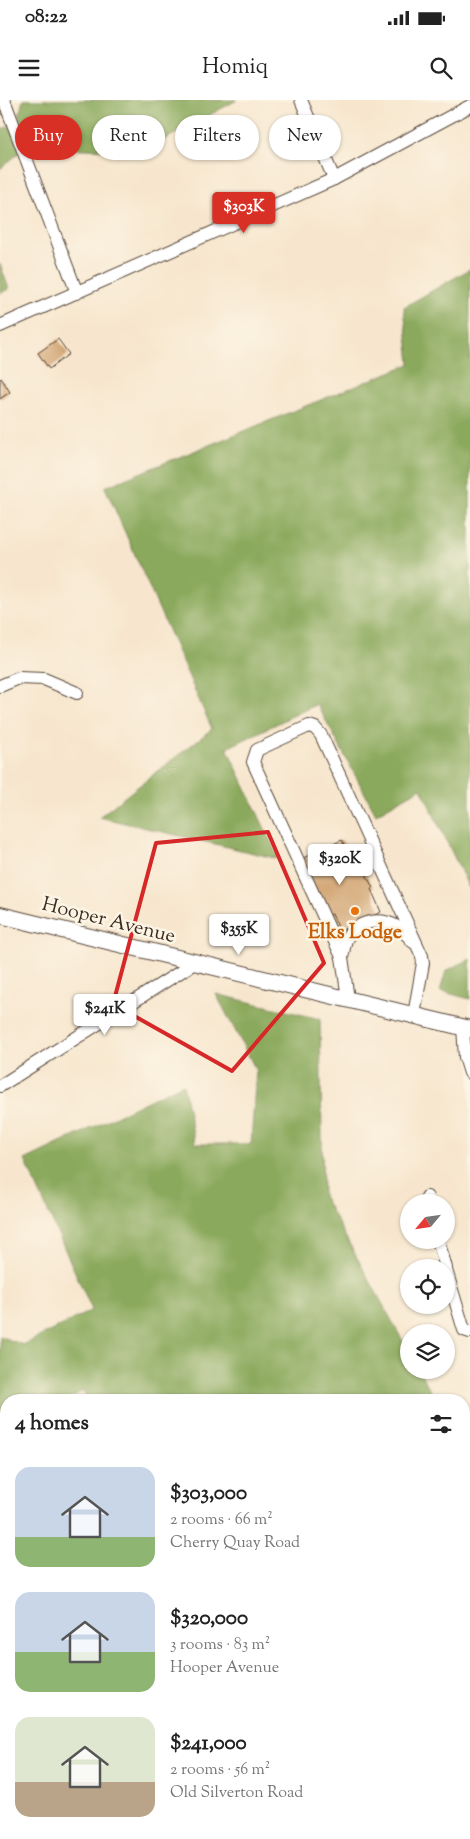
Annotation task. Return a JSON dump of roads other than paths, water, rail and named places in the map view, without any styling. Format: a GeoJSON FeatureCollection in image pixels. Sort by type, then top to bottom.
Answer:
{"type":"FeatureCollection","features":[{"type":"Feature","properties":{"kind":"main road","name":"Hooper Avenue"},"geometry":{"type":"LineString","coordinates":[[0,914],[466,1028]]}},
{"type":"Feature","properties":{"kind":"street"},"geometry":{"type":"LineString","coordinates":[[4,100],[77,293]]}},
{"type":"Feature","properties":{"kind":"street"},"geometry":{"type":"LineString","coordinates":[[301,100],[334,179]]}},
{"type":"Feature","properties":{"kind":"street"},"geometry":{"type":"LineString","coordinates":[[0,326],[334,179],[470,106]]}},
{"type":"Feature","properties":{"kind":"street"},"geometry":{"type":"LineString","coordinates":[[0,686],[19,678],[44,679],[77,693]]}},
{"type":"Feature","properties":{"kind":"street"},"geometry":{"type":"LineString","coordinates":[[348,999],[342,957],[253,762],[257,750],[309,726],[315,728],[321,735],[422,956],[424,963],[414,1015]]}},
{"type":"Feature","properties":{"kind":"street"},"geometry":{"type":"LineString","coordinates":[[342,957],[346,940],[353,929],[372,921],[382,921],[397,926],[410,939],[422,956]]}},
{"type":"Feature","properties":{"kind":"street"},"geometry":{"type":"LineString","coordinates":[[0,1086],[196,962]]}},
{"type":"Feature","properties":{"kind":"street"},"geometry":{"type":"LineString","coordinates":[[466,1028],[465,1057],[470,1074]]}},
{"type":"Feature","properties":{"kind":"street"},"geometry":{"type":"LineString","coordinates":[[455,1300],[464,1330],[470,1332]]}},
{"type":"Feature","properties":{"kind":"place","name":"Elks Lodge"},"geometry":{"type":"Point","coordinates":[355,911]}}]}
